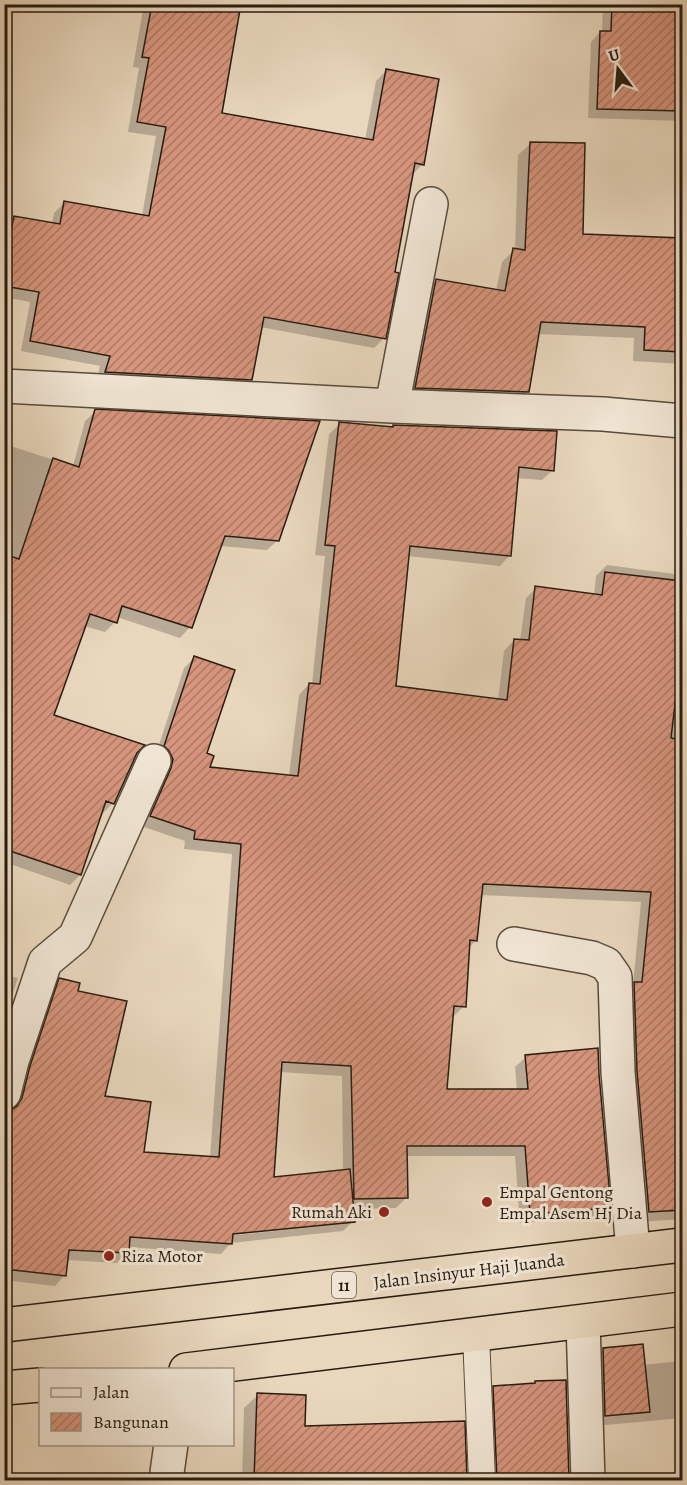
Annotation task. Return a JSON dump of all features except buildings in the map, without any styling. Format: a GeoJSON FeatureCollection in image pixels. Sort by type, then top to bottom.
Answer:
{"type":"FeatureCollection","features":[{"type":"Feature","properties":{"kind":"highway","name":"Jalan Insinyur Haji Juanda"},"geometry":{"type":"LineString","coordinates":[[4,1325],[682,1245]]}},
{"type":"Feature","properties":{"kind":"highway"},"geometry":{"type":"LineString","coordinates":[[203,1368],[682,1309]]}},
{"type":"Feature","properties":{"kind":"highway"},"geometry":{"type":"LineString","coordinates":[[4,1388],[39,1384]]}},
{"type":"Feature","properties":{"kind":"street"},"geometry":{"type":"LineString","coordinates":[[392,406],[431,204]]}},
{"type":"Feature","properties":{"kind":"street"},"geometry":{"type":"LineString","coordinates":[[4,386],[392,406],[603,414],[682,421]]}},
{"type":"Feature","properties":{"kind":"street"},"geometry":{"type":"LineString","coordinates":[[4,1094],[12,1061],[45,962],[75,937],[154,761]]}},
{"type":"Feature","properties":{"kind":"street"},"geometry":{"type":"LineString","coordinates":[[514,944],[592,958],[606,964],[615,978],[618,1072],[633,1251]]}},
{"type":"Feature","properties":{"kind":"street"},"geometry":{"type":"LineString","coordinates":[[583,1322],[588,1480]]}},
{"type":"Feature","properties":{"kind":"street"},"geometry":{"type":"LineString","coordinates":[[166,1480],[171,1446]]}},
{"type":"Feature","properties":{"kind":"lane"},"geometry":{"type":"LineString","coordinates":[[476,1335],[482,1480]]}},
{"type":"Feature","properties":{"kind":"place","name":"Empal Gentong Empal Asem Hj Dia"},"geometry":{"type":"Point","coordinates":[487,1202]}},
{"type":"Feature","properties":{"kind":"place","name":"Rumah Aki"},"geometry":{"type":"Point","coordinates":[384,1212]}},
{"type":"Feature","properties":{"kind":"place","name":"Riza Motor"},"geometry":{"type":"Point","coordinates":[109,1256]}}]}
